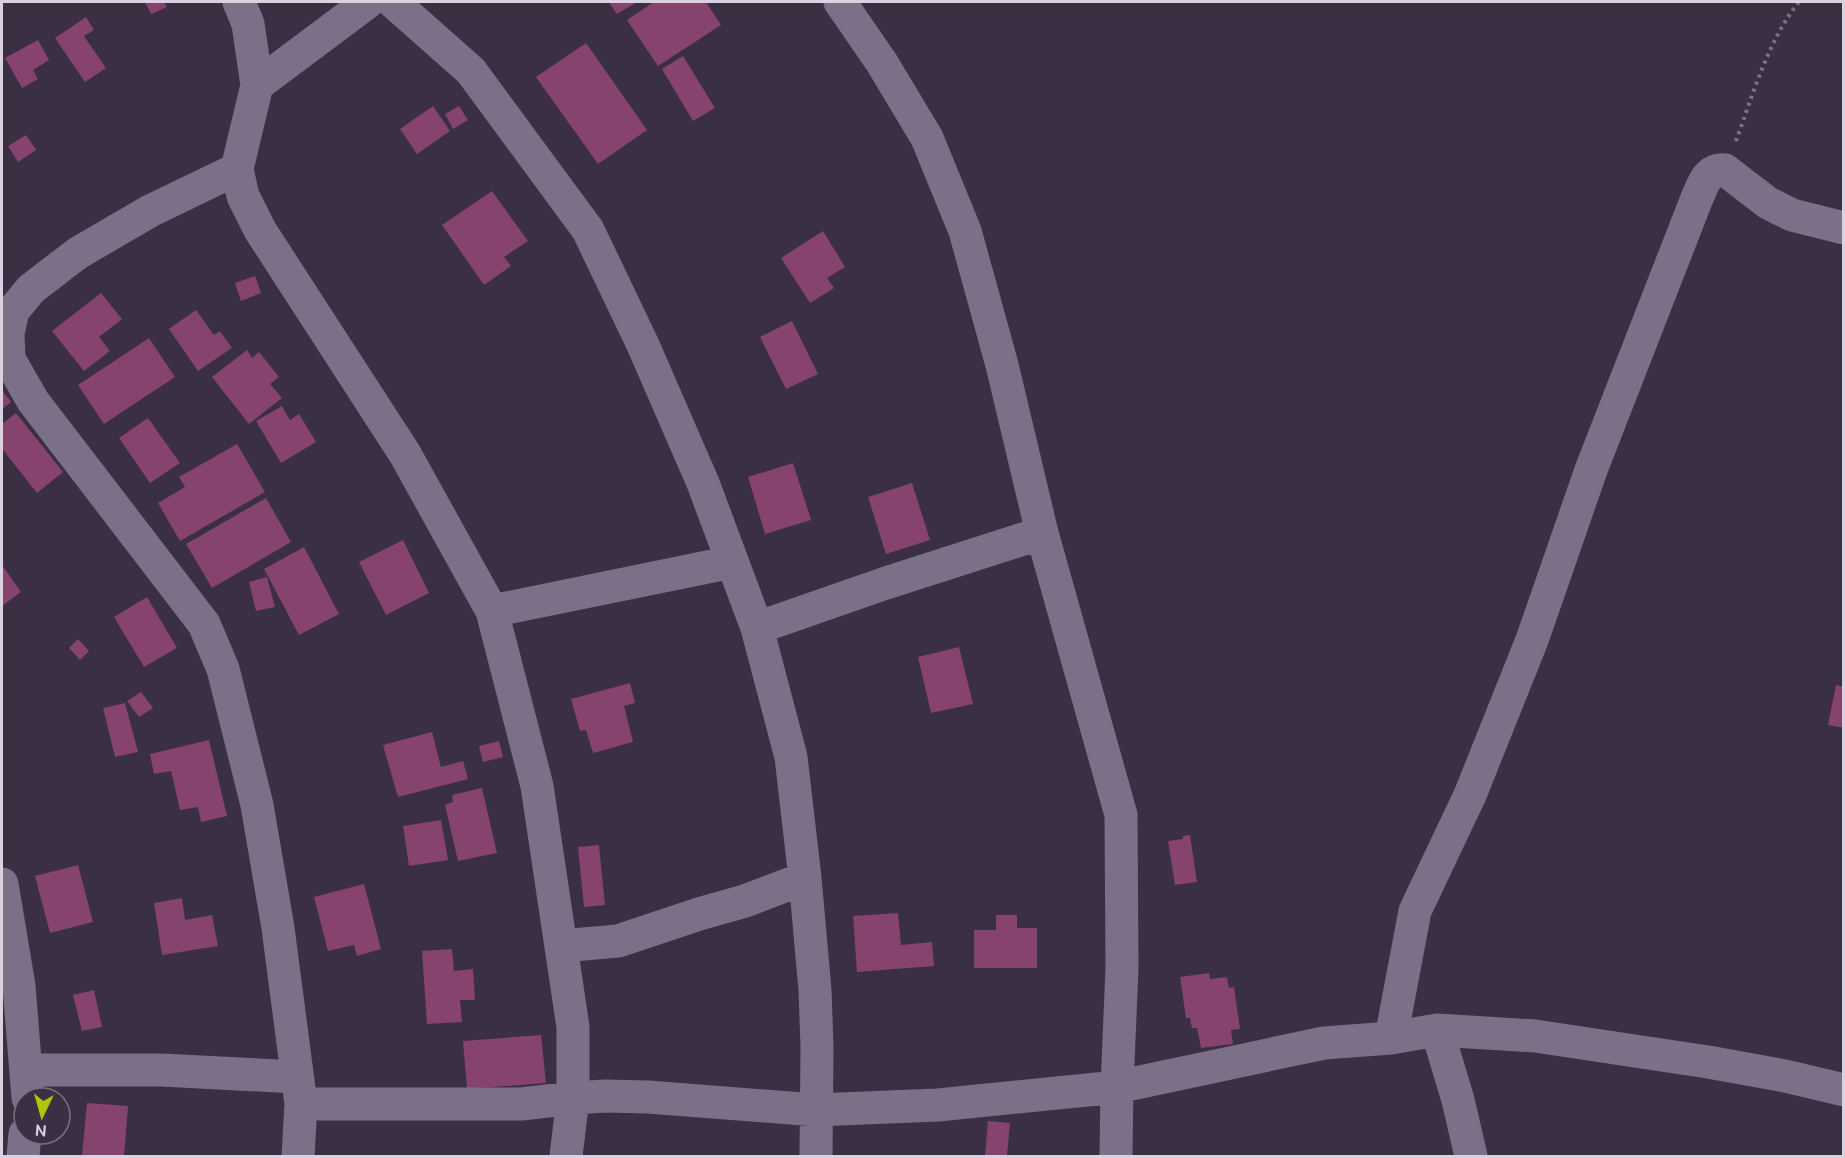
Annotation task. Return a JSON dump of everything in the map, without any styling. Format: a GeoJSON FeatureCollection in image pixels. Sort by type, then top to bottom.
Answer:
{"type":"FeatureCollection","features":[{"type":"Feature","properties":{"kind":"street"},"geometry":{"type":"LineString","coordinates":[[239,2],[248,24],[257,85],[237,170],[243,196],[260,230],[405,454],[492,611],[537,786],[573,1027],[573,1098],[566,1156]]}},
{"type":"Feature","properties":{"kind":"street"},"geometry":{"type":"LineString","coordinates":[[257,85],[368,2]]}},
{"type":"Feature","properties":{"kind":"street"},"geometry":{"type":"LineString","coordinates":[[393,2],[471,72],[588,230],[643,345],[699,472],[757,628],[791,757],[805,878],[815,990],[816,1156]]}},
{"type":"Feature","properties":{"kind":"street"},"geometry":{"type":"LineString","coordinates":[[840,2],[882,63],[927,138],[965,231],[1002,365],[1042,533],[1121,815],[1122,968],[1116,1156]]}},
{"type":"Feature","properties":{"kind":"street"},"geometry":{"type":"LineString","coordinates":[[1391,1038],[1415,910],[1470,795],[1532,639],[1590,470],[1696,198],[1708,175],[1718,169],[1725,170],[1768,203],[1792,215],[1844,228]]}},
{"type":"Feature","properties":{"kind":"street"},"geometry":{"type":"LineString","coordinates":[[237,170],[150,211],[78,253],[32,289],[13,311],[5,334],[9,359],[33,401],[204,624],[223,669],[257,805],[278,928],[299,1091],[298,1156]]}},
{"type":"Feature","properties":{"kind":"street"},"geometry":{"type":"LineString","coordinates":[[757,628],[886,583],[1042,533]]}},
{"type":"Feature","properties":{"kind":"street"},"geometry":{"type":"LineString","coordinates":[[492,611],[732,562]]}},
{"type":"Feature","properties":{"kind":"street"},"geometry":{"type":"LineString","coordinates":[[561,946],[618,941],[745,901],[805,878]]}},
{"type":"Feature","properties":{"kind":"street"},"geometry":{"type":"LineString","coordinates":[[2,884],[20,986],[27,1084],[161,1070],[299,1091],[521,1104],[573,1098],[648,1097],[816,1110],[938,1105],[1117,1087],[1324,1043],[1391,1038],[1437,1030],[1535,1036],[1708,1062],[1785,1076],[1844,1090]]}},
{"type":"Feature","properties":{"kind":"street"},"geometry":{"type":"LineString","coordinates":[[1437,1030],[1458,1100],[1471,1156]]}},
{"type":"Feature","properties":{"kind":"path"},"geometry":{"type":"LineString","coordinates":[[1725,170],[1769,55],[1798,2]]}},
{"type":"Feature","properties":{"kind":"building"},"geometry":{"type":"Polygon","coordinates":[[[145,2],[164,2],[167,7],[151,14],[145,2]]]}},
{"type":"Feature","properties":{"kind":"building"},"geometry":{"type":"Polygon","coordinates":[[[609,2],[637,2],[617,14],[609,2]]]}},
{"type":"Feature","properties":{"kind":"building"},"geometry":{"type":"Polygon","coordinates":[[[654,2],[706,2],[721,25],[658,66],[627,20],[654,2]]]}},
{"type":"Feature","properties":{"kind":"building"},"geometry":{"type":"Polygon","coordinates":[[[86,17],[94,30],[84,36],[106,68],[85,82],[55,38],[86,17]]]}},
{"type":"Feature","properties":{"kind":"building"},"geometry":{"type":"Polygon","coordinates":[[[38,40],[49,60],[33,70],[38,79],[22,88],[5,58],[38,40]]]}},
{"type":"Feature","properties":{"kind":"building"},"geometry":{"type":"Polygon","coordinates":[[[586,43],[647,130],[598,164],[536,77],[586,43]]]}},
{"type":"Feature","properties":{"kind":"building"},"geometry":{"type":"Polygon","coordinates":[[[683,56],[715,108],[693,121],[662,69],[683,56]]]}},
{"type":"Feature","properties":{"kind":"building"},"geometry":{"type":"Polygon","coordinates":[[[433,106],[450,131],[417,154],[400,129],[433,106]]]}},
{"type":"Feature","properties":{"kind":"building"},"geometry":{"type":"Polygon","coordinates":[[[459,106],[468,120],[453,129],[445,114],[459,106]]]}},
{"type":"Feature","properties":{"kind":"building"},"geometry":{"type":"Polygon","coordinates":[[[26,135],[36,150],[18,162],[8,146],[26,135]]]}},
{"type":"Feature","properties":{"kind":"building"},"geometry":{"type":"Polygon","coordinates":[[[492,191],[528,241],[504,257],[511,266],[484,285],[442,225],[492,191]]]}},
{"type":"Feature","properties":{"kind":"building"},"geometry":{"type":"Polygon","coordinates":[[[823,231],[845,267],[827,278],[834,288],[810,303],[781,258],[823,231]]]}},
{"type":"Feature","properties":{"kind":"building"},"geometry":{"type":"Polygon","coordinates":[[[255,276],[261,293],[241,301],[235,283],[255,276]]]}},
{"type":"Feature","properties":{"kind":"building"},"geometry":{"type":"Polygon","coordinates":[[[101,293],[122,319],[99,337],[110,351],[84,371],[52,331],[101,293]]]}},
{"type":"Feature","properties":{"kind":"building"},"geometry":{"type":"Polygon","coordinates":[[[196,310],[214,335],[220,331],[232,348],[198,371],[169,329],[196,310]]]}},
{"type":"Feature","properties":{"kind":"building"},"geometry":{"type":"Polygon","coordinates":[[[792,321],[818,374],[786,389],[760,337],[792,321]]]}},
{"type":"Feature","properties":{"kind":"building"},"geometry":{"type":"Polygon","coordinates":[[[149,338],[175,377],[104,424],[78,385],[149,338]]]}},
{"type":"Feature","properties":{"kind":"building"},"geometry":{"type":"Polygon","coordinates":[[[247,350],[252,358],[259,352],[279,377],[270,384],[282,398],[249,424],[212,377],[247,350]]]}},
{"type":"Feature","properties":{"kind":"building"},"geometry":{"type":"Polygon","coordinates":[[[2,390],[11,402],[2,409],[2,390]]]}},
{"type":"Feature","properties":{"kind":"building"},"geometry":{"type":"Polygon","coordinates":[[[282,406],[290,420],[299,414],[316,442],[281,463],[256,421],[282,406]]]}},
{"type":"Feature","properties":{"kind":"building"},"geometry":{"type":"Polygon","coordinates":[[[16,413],[63,472],[37,493],[2,451],[2,424],[16,413]]]}},
{"type":"Feature","properties":{"kind":"building"},"geometry":{"type":"Polygon","coordinates":[[[148,418],[180,463],[150,483],[119,438],[148,418]]]}},
{"type":"Feature","properties":{"kind":"building"},"geometry":{"type":"Polygon","coordinates":[[[237,444],[265,492],[180,541],[158,503],[185,487],[179,477],[237,444]]]}},
{"type":"Feature","properties":{"kind":"building"},"geometry":{"type":"Polygon","coordinates":[[[793,463],[811,520],[765,534],[748,477],[793,463]]]}},
{"type":"Feature","properties":{"kind":"building"},"geometry":{"type":"Polygon","coordinates":[[[912,483],[930,540],[886,554],[868,497],[912,483]]]}},
{"type":"Feature","properties":{"kind":"building"},"geometry":{"type":"Polygon","coordinates":[[[266,498],[291,542],[212,588],[186,544],[266,498]]]}},
{"type":"Feature","properties":{"kind":"building"},"geometry":{"type":"Polygon","coordinates":[[[403,540],[429,593],[386,615],[359,562],[403,540]]]}},
{"type":"Feature","properties":{"kind":"building"},"geometry":{"type":"Polygon","coordinates":[[[304,547],[339,614],[299,635],[264,569],[304,547]]]}},
{"type":"Feature","properties":{"kind":"building"},"geometry":{"type":"Polygon","coordinates":[[[2,565],[21,592],[2,606],[2,565]]]}},
{"type":"Feature","properties":{"kind":"building"},"geometry":{"type":"Polygon","coordinates":[[[267,577],[275,607],[256,611],[249,582],[267,577]]]}},
{"type":"Feature","properties":{"kind":"building"},"geometry":{"type":"Polygon","coordinates":[[[147,597],[177,648],[144,667],[114,617],[147,597]]]}},
{"type":"Feature","properties":{"kind":"building"},"geometry":{"type":"Polygon","coordinates":[[[78,639],[89,651],[80,660],[69,648],[78,639]]]}},
{"type":"Feature","properties":{"kind":"building"},"geometry":{"type":"Polygon","coordinates":[[[959,647],[973,704],[931,713],[918,657],[959,647]]]}},
{"type":"Feature","properties":{"kind":"building"},"geometry":{"type":"Polygon","coordinates":[[[630,683],[635,703],[624,706],[633,742],[593,753],[586,730],[580,731],[571,699],[630,683]]]}},
{"type":"Feature","properties":{"kind":"building"},"geometry":{"type":"Polygon","coordinates":[[[1836,685],[1844,687],[1844,728],[1828,725],[1836,685]]]}},
{"type":"Feature","properties":{"kind":"building"},"geometry":{"type":"Polygon","coordinates":[[[141,692],[153,708],[139,717],[127,701],[141,692]]]}},
{"type":"Feature","properties":{"kind":"building"},"geometry":{"type":"Polygon","coordinates":[[[125,703],[138,752],[115,757],[103,708],[125,703]]]}},
{"type":"Feature","properties":{"kind":"building"},"geometry":{"type":"Polygon","coordinates":[[[432,732],[441,767],[463,761],[468,779],[398,797],[383,745],[432,732]]]}},
{"type":"Feature","properties":{"kind":"building"},"geometry":{"type":"Polygon","coordinates":[[[209,740],[227,816],[201,822],[198,807],[180,810],[171,771],[154,774],[150,754],[209,740]]]}},
{"type":"Feature","properties":{"kind":"building"},"geometry":{"type":"Polygon","coordinates":[[[499,741],[503,757],[483,762],[479,746],[499,741]]]}},
{"type":"Feature","properties":{"kind":"building"},"geometry":{"type":"Polygon","coordinates":[[[482,788],[497,853],[458,861],[445,805],[453,802],[452,795],[482,788]]]}},
{"type":"Feature","properties":{"kind":"building"},"geometry":{"type":"Polygon","coordinates":[[[441,820],[448,860],[409,866],[403,826],[441,820]]]}},
{"type":"Feature","properties":{"kind":"building"},"geometry":{"type":"Polygon","coordinates":[[[1190,835],[1197,882],[1175,885],[1168,841],[1183,839],[1183,836],[1190,835]]]}},
{"type":"Feature","properties":{"kind":"building"},"geometry":{"type":"Polygon","coordinates":[[[599,845],[605,905],[584,907],[578,847],[599,845]]]}},
{"type":"Feature","properties":{"kind":"building"},"geometry":{"type":"Polygon","coordinates":[[[78,865],[93,922],[50,933],[35,876],[78,865]]]}},
{"type":"Feature","properties":{"kind":"building"},"geometry":{"type":"Polygon","coordinates":[[[364,884],[381,949],[357,956],[354,945],[328,951],[314,897],[364,884]]]}},
{"type":"Feature","properties":{"kind":"building"},"geometry":{"type":"Polygon","coordinates":[[[182,898],[185,920],[212,915],[218,946],[162,955],[154,903],[182,898]]]}},
{"type":"Feature","properties":{"kind":"building"},"geometry":{"type":"Polygon","coordinates":[[[898,913],[901,945],[932,942],[934,966],[857,972],[853,916],[898,913]]]}},
{"type":"Feature","properties":{"kind":"building"},"geometry":{"type":"Polygon","coordinates":[[[996,915],[1017,915],[1017,928],[1037,928],[1037,968],[974,968],[974,930],[996,930],[996,915]]]}},
{"type":"Feature","properties":{"kind":"building"},"geometry":{"type":"Polygon","coordinates":[[[452,949],[454,971],[473,969],[475,1000],[460,1000],[462,1022],[427,1024],[422,951],[452,949]]]}},
{"type":"Feature","properties":{"kind":"building"},"geometry":{"type":"Polygon","coordinates":[[[1209,973],[1210,979],[1227,977],[1229,988],[1234,987],[1240,1029],[1231,1030],[1233,1044],[1201,1048],[1197,1028],[1192,1028],[1190,1018],[1186,1018],[1180,977],[1209,973]]]}},
{"type":"Feature","properties":{"kind":"building"},"geometry":{"type":"Polygon","coordinates":[[[94,990],[102,1027],[82,1031],[73,995],[94,990]]]}},
{"type":"Feature","properties":{"kind":"building"},"geometry":{"type":"Polygon","coordinates":[[[541,1035],[546,1083],[467,1089],[463,1041],[541,1035]]]}},
{"type":"Feature","properties":{"kind":"building"},"geometry":{"type":"Polygon","coordinates":[[[87,1103],[128,1106],[124,1156],[82,1156],[87,1103]]]}},
{"type":"Feature","properties":{"kind":"building"},"geometry":{"type":"Polygon","coordinates":[[[988,1121],[1010,1123],[1007,1156],[985,1156],[988,1121]]]}}]}
